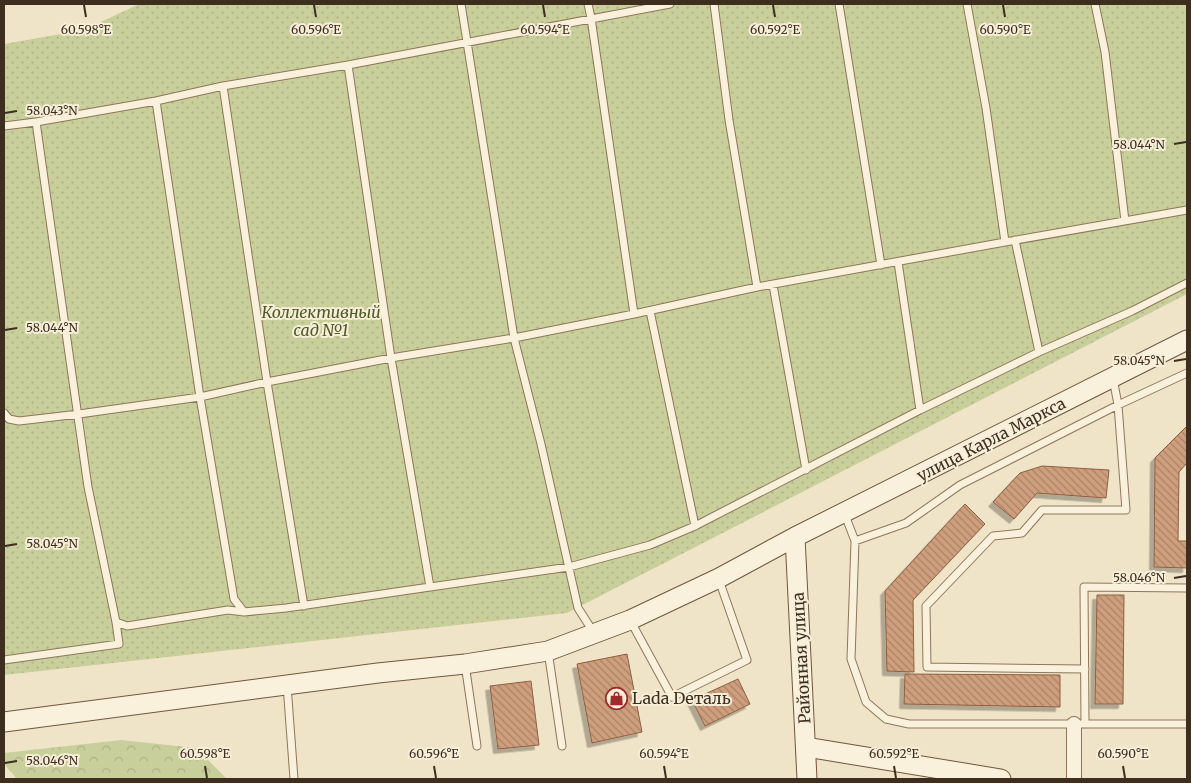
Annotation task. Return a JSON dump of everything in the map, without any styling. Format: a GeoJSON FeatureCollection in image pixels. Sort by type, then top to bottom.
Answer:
{"type":"FeatureCollection","features":[{"type":"Feature","properties":{"kind":"street","name":"улица Карла Маркса"},"geometry":{"type":"LineString","coordinates":[[4,722],[378,673],[465,664],[548,651],[630,620],[719,578],[795,537],[1187,340]]}},
{"type":"Feature","properties":{"kind":"street","name":"Районная улица"},"geometry":{"type":"LineString","coordinates":[[795,537],[807,779]]}},
{"type":"Feature","properties":{"kind":"street"},"geometry":{"type":"LineString","coordinates":[[1074,779],[1079,724]]}},
{"type":"Feature","properties":{"kind":"street"},"geometry":{"type":"LineString","coordinates":[[806,747],[1002,779]]}},
{"type":"Feature","properties":{"kind":"lane"},"geometry":{"type":"LineString","coordinates":[[461,4],[514,338],[541,444],[578,608],[594,633]]}},
{"type":"Feature","properties":{"kind":"lane"},"geometry":{"type":"LineString","coordinates":[[588,4],[592,18],[634,314]]}},
{"type":"Feature","properties":{"kind":"lane"},"geometry":{"type":"LineString","coordinates":[[4,126],[156,101],[223,86],[348,65],[670,4]]}},
{"type":"Feature","properties":{"kind":"lane"},"geometry":{"type":"LineString","coordinates":[[714,4],[729,120],[757,287]]}},
{"type":"Feature","properties":{"kind":"lane"},"geometry":{"type":"LineString","coordinates":[[839,4],[881,265]]}},
{"type":"Feature","properties":{"kind":"lane"},"geometry":{"type":"LineString","coordinates":[[967,4],[986,108],[1005,242]]}},
{"type":"Feature","properties":{"kind":"lane"},"geometry":{"type":"LineString","coordinates":[[1095,4],[1104,52],[1125,221]]}},
{"type":"Feature","properties":{"kind":"lane"},"geometry":{"type":"LineString","coordinates":[[348,65],[391,358],[430,587]]}},
{"type":"Feature","properties":{"kind":"lane"},"geometry":{"type":"LineString","coordinates":[[223,86],[304,606]]}},
{"type":"Feature","properties":{"kind":"lane"},"geometry":{"type":"LineString","coordinates":[[156,101],[200,397],[234,600],[244,612]]}},
{"type":"Feature","properties":{"kind":"lane"},"geometry":{"type":"LineString","coordinates":[[4,660],[119,644],[88,487],[36,122]]}},
{"type":"Feature","properties":{"kind":"lane"},"geometry":{"type":"LineString","coordinates":[[4,413],[9,419],[19,421],[200,397],[391,358],[514,338],[650,311],[757,287],[1187,210]]}},
{"type":"Feature","properties":{"kind":"lane"},"geometry":{"type":"LineString","coordinates":[[1016,240],[1039,352]]}},
{"type":"Feature","properties":{"kind":"lane"},"geometry":{"type":"LineString","coordinates":[[898,262],[920,410]]}},
{"type":"Feature","properties":{"kind":"lane"},"geometry":{"type":"LineString","coordinates":[[116,622],[127,626],[228,610],[244,612],[304,606],[569,567],[650,545],[695,526],[920,410],[1039,352],[1132,311],[1187,283]]}},
{"type":"Feature","properties":{"kind":"lane"},"geometry":{"type":"LineString","coordinates":[[773,284],[806,470]]}},
{"type":"Feature","properties":{"kind":"lane"},"geometry":{"type":"LineString","coordinates":[[650,311],[695,526]]}},
{"type":"Feature","properties":{"kind":"lane"},"geometry":{"type":"LineString","coordinates":[[855,541],[906,523],[960,485],[1118,405],[1187,373]]}},
{"type":"Feature","properties":{"kind":"lane"},"geometry":{"type":"LineString","coordinates":[[1084,669],[926,667],[926,606],[993,536],[1022,533],[1042,510],[1126,510],[1118,405],[1113,377]]}},
{"type":"Feature","properties":{"kind":"lane"},"geometry":{"type":"LineString","coordinates":[[844,513],[855,541],[851,659],[866,702],[886,719],[909,724],[1187,724]]}},
{"type":"Feature","properties":{"kind":"lane"},"geometry":{"type":"LineString","coordinates":[[630,620],[672,697],[747,660],[719,578]]}},
{"type":"Feature","properties":{"kind":"lane"},"geometry":{"type":"LineString","coordinates":[[1079,724],[1084,669],[1084,587],[1187,588]]}},
{"type":"Feature","properties":{"kind":"lane"},"geometry":{"type":"LineString","coordinates":[[548,651],[562,746]]}},
{"type":"Feature","properties":{"kind":"lane"},"geometry":{"type":"LineString","coordinates":[[465,664],[477,746]]}},
{"type":"Feature","properties":{"kind":"lane"},"geometry":{"type":"LineString","coordinates":[[287,685],[294,779]]}},
{"type":"Feature","properties":{"kind":"green space","name":"Коллективный сад №1"},"geometry":{"type":"Polygon","coordinates":[[[139,4],[1187,4],[1187,294],[567,613],[4,675],[4,44],[84,30],[139,4]]]}},
{"type":"Feature","properties":{"kind":"green space"},"geometry":{"type":"Polygon","coordinates":[[[121,740],[196,748],[227,779],[17,779],[4,764],[4,753],[121,740]]]}},
{"type":"Feature","properties":{"kind":"building"},"geometry":{"type":"Polygon","coordinates":[[[1187,426],[1187,463],[1179,472],[1178,541],[1187,541],[1187,568],[1154,567],[1155,458],[1187,426]]]}},
{"type":"Feature","properties":{"kind":"building"},"geometry":{"type":"Polygon","coordinates":[[[1042,466],[1109,470],[1106,498],[1037,493],[1014,519],[993,502],[1020,473],[1042,466]]]}},
{"type":"Feature","properties":{"kind":"building"},"geometry":{"type":"Polygon","coordinates":[[[965,504],[985,524],[913,600],[914,672],[887,671],[885,591],[965,504]]]}},
{"type":"Feature","properties":{"kind":"building"},"geometry":{"type":"Polygon","coordinates":[[[1097,595],[1124,595],[1123,704],[1095,704],[1097,595]]]}},
{"type":"Feature","properties":{"kind":"building"},"geometry":{"type":"Polygon","coordinates":[[[627,654],[642,732],[592,743],[577,664],[627,654]]]}},
{"type":"Feature","properties":{"kind":"building"},"geometry":{"type":"Polygon","coordinates":[[[905,674],[1060,675],[1060,707],[904,704],[905,674]]]}},
{"type":"Feature","properties":{"kind":"building"},"geometry":{"type":"Polygon","coordinates":[[[738,679],[750,704],[705,726],[692,700],[738,679]]]}},
{"type":"Feature","properties":{"kind":"building"},"geometry":{"type":"Polygon","coordinates":[[[531,681],[539,745],[498,749],[490,686],[531,681]]]}},
{"type":"Feature","properties":{"kind":"place","name":"Lada Dеталь"},"geometry":{"type":"Point","coordinates":[616,698]}}]}
